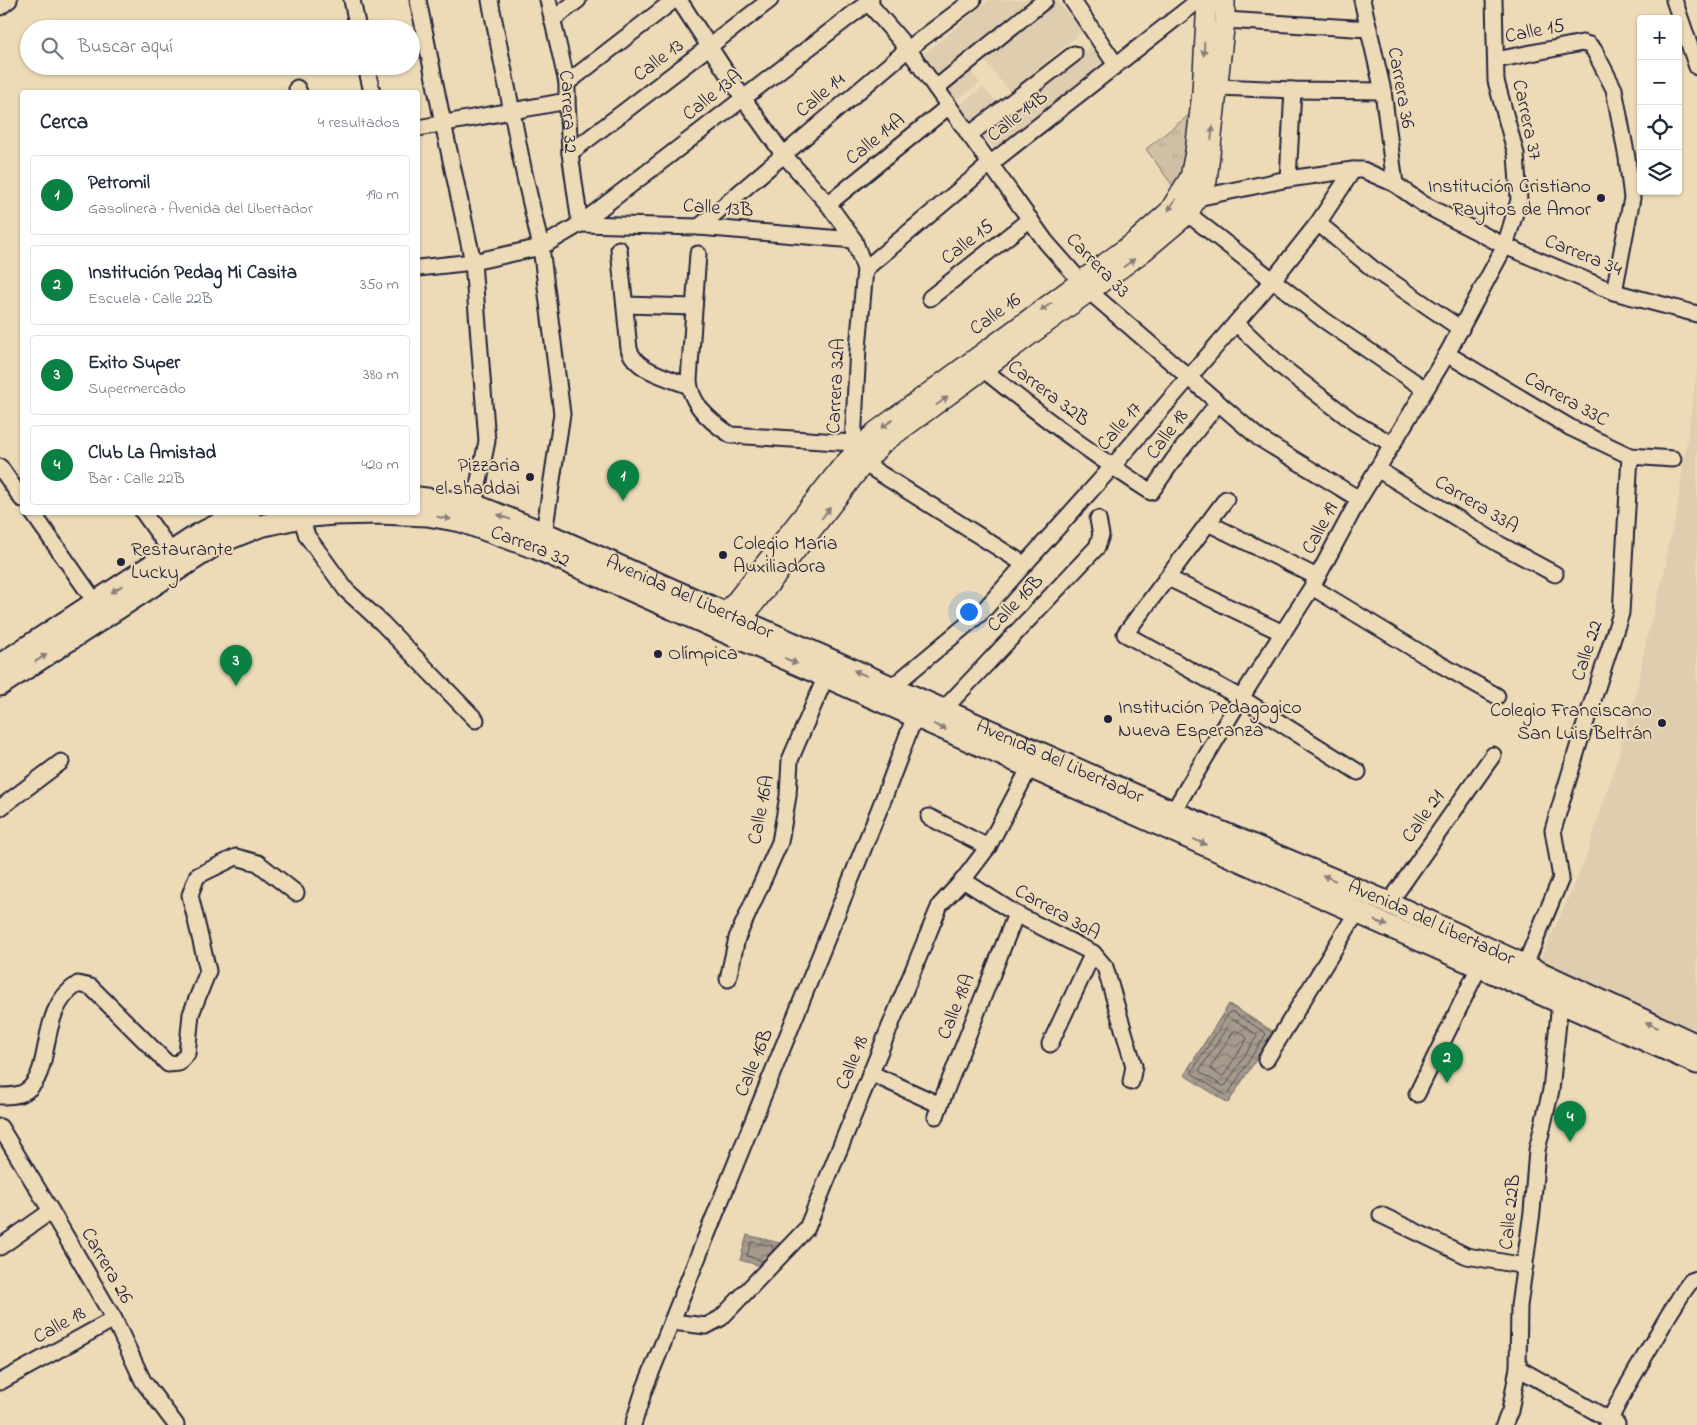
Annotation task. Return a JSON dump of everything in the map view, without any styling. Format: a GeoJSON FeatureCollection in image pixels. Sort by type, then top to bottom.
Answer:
{"type":"FeatureCollection","features":[{"type":"Feature","properties":{"kind":"main road","name":"Avenida del Libertador"},"geometry":{"type":"LineString","coordinates":[[420,498],[474,505],[544,533],[728,623],[826,676],[1030,767],[1389,903],[1697,1044]]}},
{"type":"Feature","properties":{"kind":"main road"},"geometry":{"type":"LineString","coordinates":[[0,665],[198,535],[235,515]]}},
{"type":"Feature","properties":{"kind":"main road"},"geometry":{"type":"LineString","coordinates":[[0,685],[218,543],[260,526],[301,517],[332,515]]}},
{"type":"Feature","properties":{"kind":"main road","name":"Carrera 32"},"geometry":{"type":"LineString","coordinates":[[420,515],[461,521],[536,548],[728,623]]}},
{"type":"Feature","properties":{"kind":"main road","name":"Avenida del Libertador"},"geometry":{"type":"LineString","coordinates":[[728,623],[943,710],[1356,912],[1697,1063]]}},
{"type":"Feature","properties":{"kind":"street"},"geometry":{"type":"LineString","coordinates":[[0,7],[9,0]]}},
{"type":"Feature","properties":{"kind":"street"},"geometry":{"type":"LineString","coordinates":[[352,0],[356,20]]}},
{"type":"Feature","properties":{"kind":"street"},"geometry":{"type":"LineString","coordinates":[[418,0],[473,262],[487,441],[474,505]]}},
{"type":"Feature","properties":{"kind":"street"},"geometry":{"type":"LineString","coordinates":[[490,0],[511,111],[541,248],[562,414],[544,533]]}},
{"type":"Feature","properties":{"kind":"street","name":"Carrera 32"},"geometry":{"type":"LineString","coordinates":[[548,0],[568,83],[566,101],[570,154],[580,224]]}},
{"type":"Feature","properties":{"kind":"street"},"geometry":{"type":"LineString","coordinates":[[552,20],[578,0]]}},
{"type":"Feature","properties":{"kind":"street"},"geometry":{"type":"LineString","coordinates":[[568,83],[674,0]]}},
{"type":"Feature","properties":{"kind":"street","name":"Carrera 32A"},"geometry":{"type":"LineString","coordinates":[[679,0],[783,154],[828,204],[854,240],[865,269],[858,348],[858,453]]}},
{"type":"Feature","properties":{"kind":"street","name":"Calle 13"},"geometry":{"type":"LineString","coordinates":[[570,154],[770,0]]}},
{"type":"Feature","properties":{"kind":"street","name":"Calle 14"},"geometry":{"type":"LineString","coordinates":[[699,227],[908,49],[973,0]]}},
{"type":"Feature","properties":{"kind":"street"},"geometry":{"type":"LineString","coordinates":[[936,88],[1045,0]]}},
{"type":"Feature","properties":{"kind":"street","name":"Calle 14B"},"geometry":{"type":"LineString","coordinates":[[865,269],[990,164],[1199,0]]}},
{"type":"Feature","properties":{"kind":"street","name":"Calle 16"},"geometry":{"type":"LineString","coordinates":[[858,453],[882,444],[984,370],[1086,286],[1170,210],[1190,177],[1195,152],[1202,92],[1206,0]]}},
{"type":"Feature","properties":{"kind":"street","name":"Calle 16"},"geometry":{"type":"LineString","coordinates":[[728,623],[875,432],[1086,286],[1143,252],[1188,214],[1207,181],[1225,20],[1225,0]]}},
{"type":"Feature","properties":{"kind":"street","name":"Carrera 36"},"geometry":{"type":"LineString","coordinates":[[1362,0],[1383,91],[1395,184]]}},
{"type":"Feature","properties":{"kind":"street","name":"Carrera 37"},"geometry":{"type":"LineString","coordinates":[[1495,0],[1496,81],[1516,154],[1519,200],[1505,246]]}},
{"type":"Feature","properties":{"kind":"street"},"geometry":{"type":"LineString","coordinates":[[1674,0],[1697,67]]}},
{"type":"Feature","properties":{"kind":"street","name":"Carrera 33"},"geometry":{"type":"LineString","coordinates":[[868,1],[908,49],[1046,242],[1086,286],[1259,438],[1359,499]]}},
{"type":"Feature","properties":{"kind":"street","name":"Calle 13A"},"geometry":{"type":"LineString","coordinates":[[420,268],[473,262],[541,248],[580,224],[868,1]]}},
{"type":"Feature","properties":{"kind":"street"},"geometry":{"type":"LineString","coordinates":[[1080,3],[1116,65]]}},
{"type":"Feature","properties":{"kind":"street"},"geometry":{"type":"LineString","coordinates":[[1225,20],[1370,29]]}},
{"type":"Feature","properties":{"kind":"street","name":"Calle 15"},"geometry":{"type":"LineString","coordinates":[[1496,60],[1582,43],[1589,45],[1594,50],[1614,89],[1627,158],[1632,198],[1614,292]]}},
{"type":"Feature","properties":{"kind":"street"},"geometry":{"type":"LineString","coordinates":[[969,135],[1074,54]]}},
{"type":"Feature","properties":{"kind":"street"},"geometry":{"type":"LineString","coordinates":[[368,75],[372,90]]}},
{"type":"Feature","properties":{"kind":"street"},"geometry":{"type":"LineString","coordinates":[[1218,87],[1383,91]]}},
{"type":"Feature","properties":{"kind":"street"},"geometry":{"type":"LineString","coordinates":[[1288,179],[1293,90]]}},
{"type":"Feature","properties":{"kind":"street"},"geometry":{"type":"LineString","coordinates":[[420,128],[566,101]]}},
{"type":"Feature","properties":{"kind":"street","name":"Calle 14A"},"geometry":{"type":"LineString","coordinates":[[828,204],[949,106]]}},
{"type":"Feature","properties":{"kind":"street"},"geometry":{"type":"LineString","coordinates":[[1197,198],[1288,179],[1353,170]]}},
{"type":"Feature","properties":{"kind":"street","name":"Carrera 34"},"geometry":{"type":"LineString","coordinates":[[1353,170],[1363,170],[1395,184],[1423,204],[1505,246],[1614,292],[1697,314]]}},
{"type":"Feature","properties":{"kind":"street","name":"Calle 17"},"geometry":{"type":"LineString","coordinates":[[892,688],[982,612],[1112,467],[1272,281],[1318,223],[1353,170]]}},
{"type":"Feature","properties":{"kind":"street"},"geometry":{"type":"LineString","coordinates":[[1188,214],[1324,320],[1425,389]]}},
{"type":"Feature","properties":{"kind":"street","name":"Calle 15"},"geometry":{"type":"LineString","coordinates":[[930,298],[1030,219]]}},
{"type":"Feature","properties":{"kind":"street"},"geometry":{"type":"LineString","coordinates":[[1318,223],[1373,269],[1461,329]]}},
{"type":"Feature","properties":{"kind":"street","name":"Calle 13B"},"geometry":{"type":"LineString","coordinates":[[580,224],[699,227],[854,240]]}},
{"type":"Feature","properties":{"kind":"street","name":"Calle 19"},"geometry":{"type":"LineString","coordinates":[[1169,819],[1241,698],[1315,582],[1359,499],[1447,354],[1505,246]]}},
{"type":"Feature","properties":{"kind":"street"},"geometry":{"type":"LineString","coordinates":[[619,249],[629,349],[633,359],[642,367],[689,386]]}},
{"type":"Feature","properties":{"kind":"street"},"geometry":{"type":"LineString","coordinates":[[698,254],[689,386],[694,398],[710,418],[732,435],[858,453],[1024,564]]}},
{"type":"Feature","properties":{"kind":"street"},"geometry":{"type":"LineString","coordinates":[[625,305],[694,307]]}},
{"type":"Feature","properties":{"kind":"street"},"geometry":{"type":"LineString","coordinates":[[1236,323],[1289,373],[1355,423],[1392,444]]}},
{"type":"Feature","properties":{"kind":"street","name":"Carrera 33C"},"geometry":{"type":"LineString","coordinates":[[1447,354],[1571,428],[1630,456],[1673,459]]}},
{"type":"Feature","properties":{"kind":"street","name":"Carrera 32B"},"geometry":{"type":"LineString","coordinates":[[984,370],[1112,467],[1150,492]]}},
{"type":"Feature","properties":{"kind":"street","name":"Calle 18"},"geometry":{"type":"LineString","coordinates":[[1150,492],[1218,403]]}},
{"type":"Feature","properties":{"kind":"street","name":"Calle 22"},"geometry":{"type":"LineString","coordinates":[[1525,965],[1561,878],[1553,830],[1621,613],[1630,456]]}},
{"type":"Feature","properties":{"kind":"street"},"geometry":{"type":"LineString","coordinates":[[0,467],[20,496]]}},
{"type":"Feature","properties":{"kind":"street","name":"Carrera 33A"},"geometry":{"type":"LineString","coordinates":[[1377,469],[1499,544],[1555,574]]}},
{"type":"Feature","properties":{"kind":"street"},"geometry":{"type":"LineString","coordinates":[[1226,499],[1125,634],[1241,698],[1358,772]]}},
{"type":"Feature","properties":{"kind":"street"},"geometry":{"type":"LineString","coordinates":[[34,515],[96,603]]}},
{"type":"Feature","properties":{"kind":"street"},"geometry":{"type":"LineString","coordinates":[[145,515],[172,553]]}},
{"type":"Feature","properties":{"kind":"street"},"geometry":{"type":"LineString","coordinates":[[301,517],[307,536],[346,590],[382,623],[476,720]]}},
{"type":"Feature","properties":{"kind":"street","name":"Calle 16B"},"geometry":{"type":"LineString","coordinates":[[943,710],[1097,547],[1101,535],[1098,519]]}},
{"type":"Feature","properties":{"kind":"street"},"geometry":{"type":"LineString","coordinates":[[1208,524],[1315,582],[1429,658],[1497,696]]}},
{"type":"Feature","properties":{"kind":"street"},"geometry":{"type":"LineString","coordinates":[[1168,578],[1283,632]]}},
{"type":"Feature","properties":{"kind":"street","name":"Calle 16A"},"geometry":{"type":"LineString","coordinates":[[728,979],[737,938],[780,842],[788,796],[790,760],[826,676]]}},
{"type":"Feature","properties":{"kind":"street","name":"Calle 16B"},"geometry":{"type":"LineString","coordinates":[[633,1425],[644,1390],[885,795],[915,716]]}},
{"type":"Feature","properties":{"kind":"street","name":"Calle 21"},"geometry":{"type":"LineString","coordinates":[[1389,903],[1493,755]]}},
{"type":"Feature","properties":{"kind":"street"},"geometry":{"type":"LineString","coordinates":[[0,808],[61,762]]}},
{"type":"Feature","properties":{"kind":"street","name":"Calle 18"},"geometry":{"type":"LineString","coordinates":[[672,1322],[706,1326],[721,1318],[807,1228],[940,906],[988,847],[1030,767]]}},
{"type":"Feature","properties":{"kind":"street"},"geometry":{"type":"LineString","coordinates":[[929,817],[988,847]]}},
{"type":"Feature","properties":{"kind":"street"},"geometry":{"type":"LineString","coordinates":[[0,1096],[12,1096],[25,1092],[36,1083],[54,1012],[69,990],[78,984],[91,987],[168,1064],[179,1063],[187,1054],[191,1014],[208,971],[190,895],[197,876],[236,857],[258,863],[296,893]]}},
{"type":"Feature","properties":{"kind":"street","name":"Carrera 30A"},"geometry":{"type":"LineString","coordinates":[[963,880],[1016,914],[1093,953],[1105,967],[1134,1066],[1131,1082]]}},
{"type":"Feature","properties":{"kind":"street"},"geometry":{"type":"LineString","coordinates":[[1266,1060],[1356,912]]}},
{"type":"Feature","properties":{"kind":"street","name":"Calle 18A"},"geometry":{"type":"LineString","coordinates":[[870,1072],[938,1110],[1016,914]]}},
{"type":"Feature","properties":{"kind":"street"},"geometry":{"type":"LineString","coordinates":[[1050,1044],[1093,953]]}},
{"type":"Feature","properties":{"kind":"street"},"geometry":{"type":"LineString","coordinates":[[1417,1094],[1479,967]]}},
{"type":"Feature","properties":{"kind":"street","name":"Calle 22B"},"geometry":{"type":"LineString","coordinates":[[1504,1425],[1510,1411],[1518,1368],[1519,1306],[1532,1212],[1537,1150],[1551,1090],[1560,1003]]}},
{"type":"Feature","properties":{"kind":"street","name":"Carrera 26"},"geometry":{"type":"LineString","coordinates":[[0,1127],[114,1319],[144,1381],[176,1425]]}},
{"type":"Feature","properties":{"kind":"street"},"geometry":{"type":"LineString","coordinates":[[1,1245],[51,1211]]}},
{"type":"Feature","properties":{"kind":"street"},"geometry":{"type":"LineString","coordinates":[[1381,1215],[1467,1256],[1525,1266]]}},
{"type":"Feature","properties":{"kind":"street"},"geometry":{"type":"LineString","coordinates":[[1518,1368],[1611,1423],[1672,1309],[1691,1281],[1697,1279]]}},
{"type":"Feature","properties":{"kind":"street","name":"Calle 18"},"geometry":{"type":"LineString","coordinates":[[0,1382],[114,1319]]}},
{"type":"Feature","properties":{"kind":"shaded area"},"geometry":{"type":"Polygon","coordinates":[[[989,0],[1039,0],[938,82],[920,58],[989,0]]]}},
{"type":"Feature","properties":{"kind":"shaded area"},"geometry":{"type":"Polygon","coordinates":[[[1052,0],[1056,0],[1083,31],[1010,92],[983,59],[1052,0]]]}},
{"type":"Feature","properties":{"kind":"shaded area"},"geometry":{"type":"Polygon","coordinates":[[[1092,46],[1106,64],[997,151],[980,131],[1092,46]]]}},
{"type":"Feature","properties":{"kind":"shaded area"},"geometry":{"type":"Polygon","coordinates":[[[966,66],[980,83],[955,101],[943,86],[966,66]]]}},
{"type":"Feature","properties":{"kind":"shaded area"},"geometry":{"type":"Polygon","coordinates":[[[983,87],[998,103],[973,124],[958,106],[983,87]]]}},
{"type":"Feature","properties":{"kind":"shaded area","name":"Colegio Franciscano San Luis Beltrán"},"geometry":{"type":"Polygon","coordinates":[[[1697,370],[1697,1030],[1538,965],[1585,860],[1618,757],[1637,689],[1646,641],[1666,565],[1667,549],[1676,517],[1697,370]]]}},
{"type":"Feature","properties":{"kind":"green space"},"geometry":{"type":"Polygon","coordinates":[[[1189,115],[1193,124],[1185,172],[1175,189],[1146,149],[1189,115]]]}},
{"type":"Feature","properties":{"kind":"water"},"geometry":{"type":"Polygon","coordinates":[[[1229,1004],[1274,1032],[1228,1103],[1184,1075],[1229,1004]]]}},
{"type":"Feature","properties":{"kind":"water"},"geometry":{"type":"Polygon","coordinates":[[[747,1235],[780,1243],[774,1270],[740,1260],[747,1235]]]}},
{"type":"Feature","properties":{"kind":"place","name":"Institución Cristiano Rayitos de Amor"},"geometry":{"type":"Point","coordinates":[1601,198]}},
{"type":"Feature","properties":{"kind":"place","name":"Pizzaria el shaddai"},"geometry":{"type":"Point","coordinates":[530,477]}},
{"type":"Feature","properties":{"kind":"place","name":"Petromil"},"geometry":{"type":"Point","coordinates":[623,501]}},
{"type":"Feature","properties":{"kind":"place","name":"Colegio Maria Auxiliadora"},"geometry":{"type":"Point","coordinates":[723,555]}},
{"type":"Feature","properties":{"kind":"place","name":"Restaurante Lucky"},"geometry":{"type":"Point","coordinates":[121,562]}},
{"type":"Feature","properties":{"kind":"place","name":"Olímpica"},"geometry":{"type":"Point","coordinates":[658,654]}},
{"type":"Feature","properties":{"kind":"place","name":"Exito Super"},"geometry":{"type":"Point","coordinates":[236,686]}},
{"type":"Feature","properties":{"kind":"place","name":"Institución Pedagogico Nueva Esperanza"},"geometry":{"type":"Point","coordinates":[1108,719]}},
{"type":"Feature","properties":{"kind":"place","name":"Colegio Franciscano San Luis Beltrán"},"geometry":{"type":"Point","coordinates":[1662,723]}},
{"type":"Feature","properties":{"kind":"place","name":"Institución Pedag Mi Casita"},"geometry":{"type":"Point","coordinates":[1447,1083]}},
{"type":"Feature","properties":{"kind":"place","name":"Club La Amistad"},"geometry":{"type":"Point","coordinates":[1570,1142]}}]}
